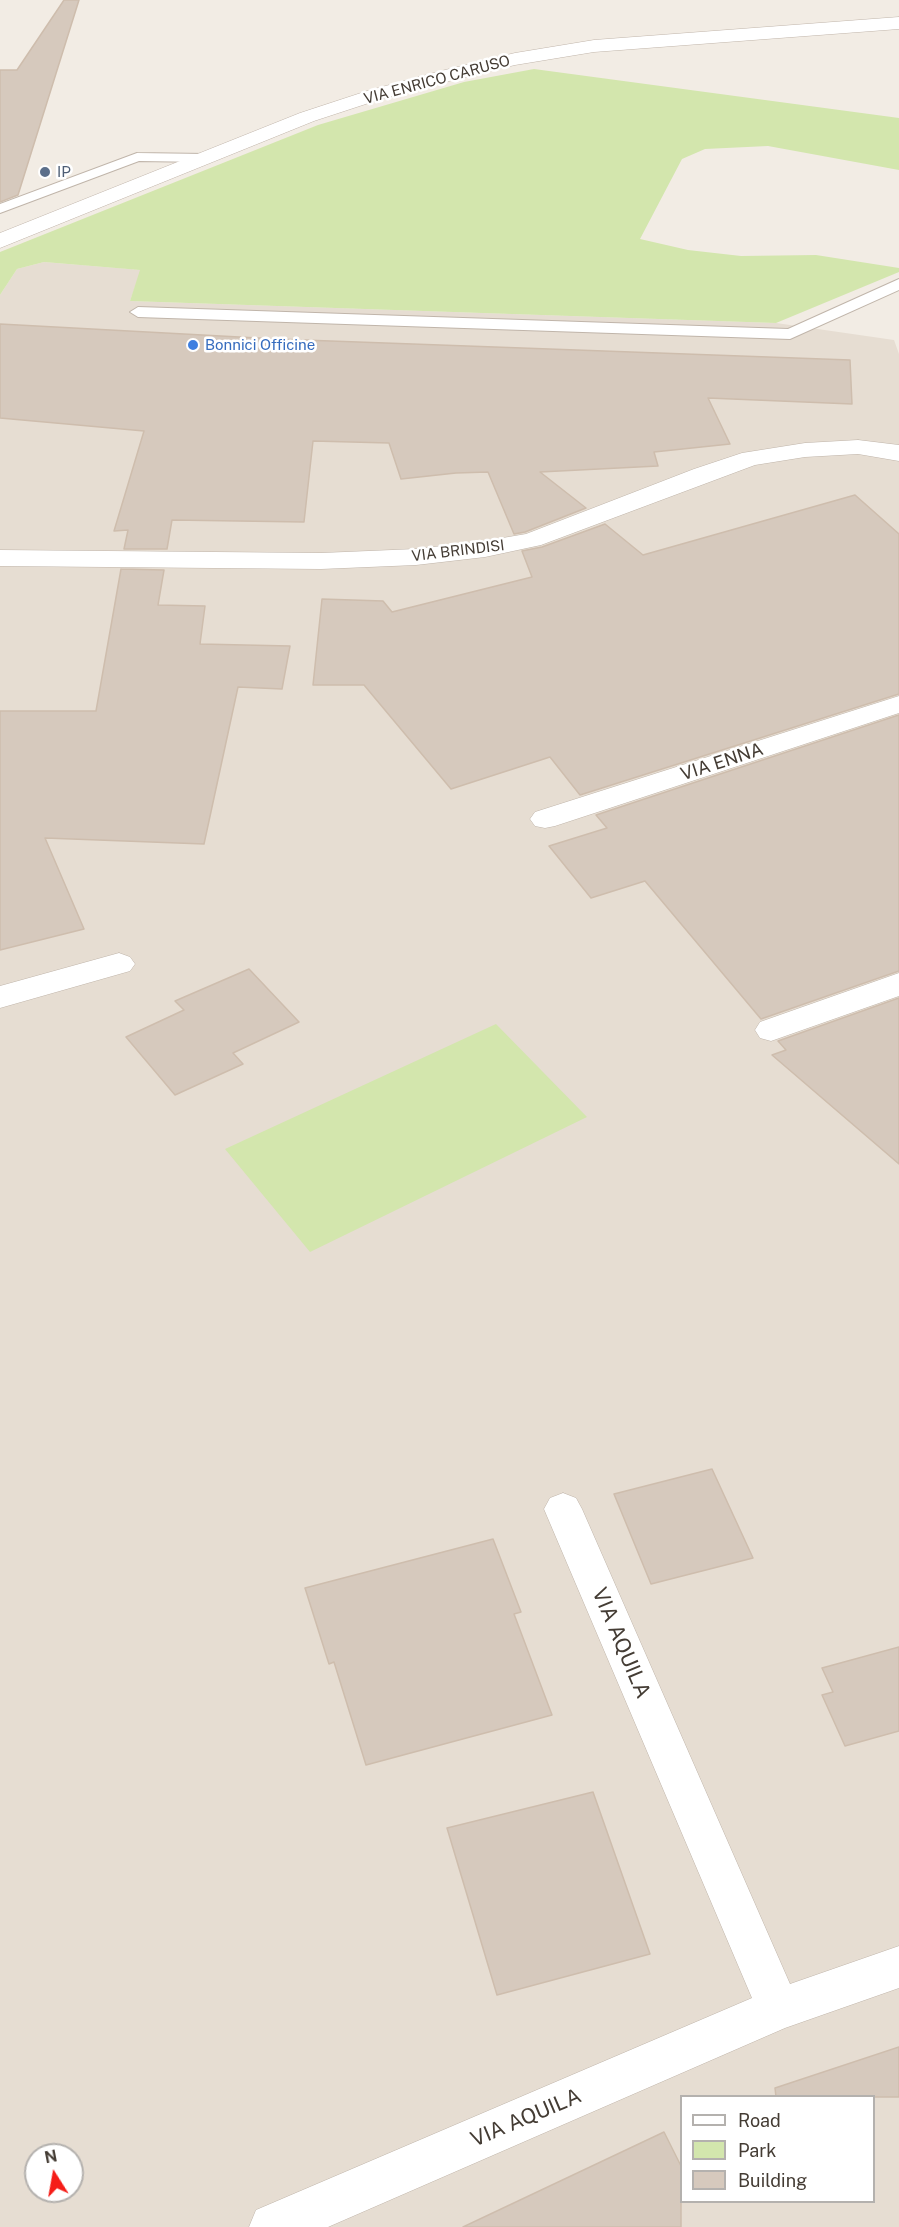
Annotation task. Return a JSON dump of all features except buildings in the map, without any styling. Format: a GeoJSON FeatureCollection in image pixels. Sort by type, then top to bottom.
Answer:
{"type":"FeatureCollection","features":[{"type":"Feature","properties":{"kind":"street","name":"VIA ENRICO CARUSO"},"geometry":{"type":"LineString","coordinates":[[1,237],[307,117],[374,95],[515,59],[604,45],[899,23]]}},
{"type":"Feature","properties":{"kind":"street","name":"VIA BRINDISI"},"geometry":{"type":"LineString","coordinates":[[0,558],[321,561],[416,557],[532,540],[703,474],[751,458],[805,450],[858,447],[899,454]]}},
{"type":"Feature","properties":{"kind":"street","name":"VIA ENNA"},"geometry":{"type":"LineString","coordinates":[[545,819],[899,704]]}},
{"type":"Feature","properties":{"kind":"street"},"geometry":{"type":"LineString","coordinates":[[0,997],[119,964]]}},
{"type":"Feature","properties":{"kind":"street"},"geometry":{"type":"LineString","coordinates":[[771,1030],[899,984]]}},
{"type":"Feature","properties":{"kind":"street","name":"VIA AQUILA"},"geometry":{"type":"LineString","coordinates":[[563,1509],[779,2009]]}},
{"type":"Feature","properties":{"kind":"street","name":"VIA AQUILA"},"geometry":{"type":"LineString","coordinates":[[273,2227],[779,2009],[899,1967]]}},
{"type":"Feature","properties":{"kind":"lane"},"geometry":{"type":"LineString","coordinates":[[0,209],[137,157],[205,158]]}},
{"type":"Feature","properties":{"kind":"lane"},"geometry":{"type":"LineString","coordinates":[[138,312],[790,334],[899,284]]}},
{"type":"Feature","properties":{"kind":"shaded area"},"geometry":{"type":"Polygon","coordinates":[[[44,262],[141,270],[130,301],[776,323],[894,340],[899,354],[899,2227],[0,2227],[0,295],[17,269],[44,262]]]}},
{"type":"Feature","properties":{"kind":"green space"},"geometry":{"type":"Polygon","coordinates":[[[534,69],[899,118],[899,170],[768,146],[705,149],[682,159],[640,239],[688,250],[741,256],[816,255],[899,268],[899,272],[776,323],[130,301],[140,270],[44,262],[17,269],[0,295],[0,252],[318,125],[464,82],[534,69]]]}},
{"type":"Feature","properties":{"kind":"green space"},"geometry":{"type":"Polygon","coordinates":[[[496,1024],[587,1117],[310,1252],[225,1149],[496,1024]]]}},
{"type":"Feature","properties":{"kind":"place","name":"IP"},"geometry":{"type":"Point","coordinates":[45,172]}},
{"type":"Feature","properties":{"kind":"place","name":"Bonnici Officine"},"geometry":{"type":"Point","coordinates":[193,345]}}]}
